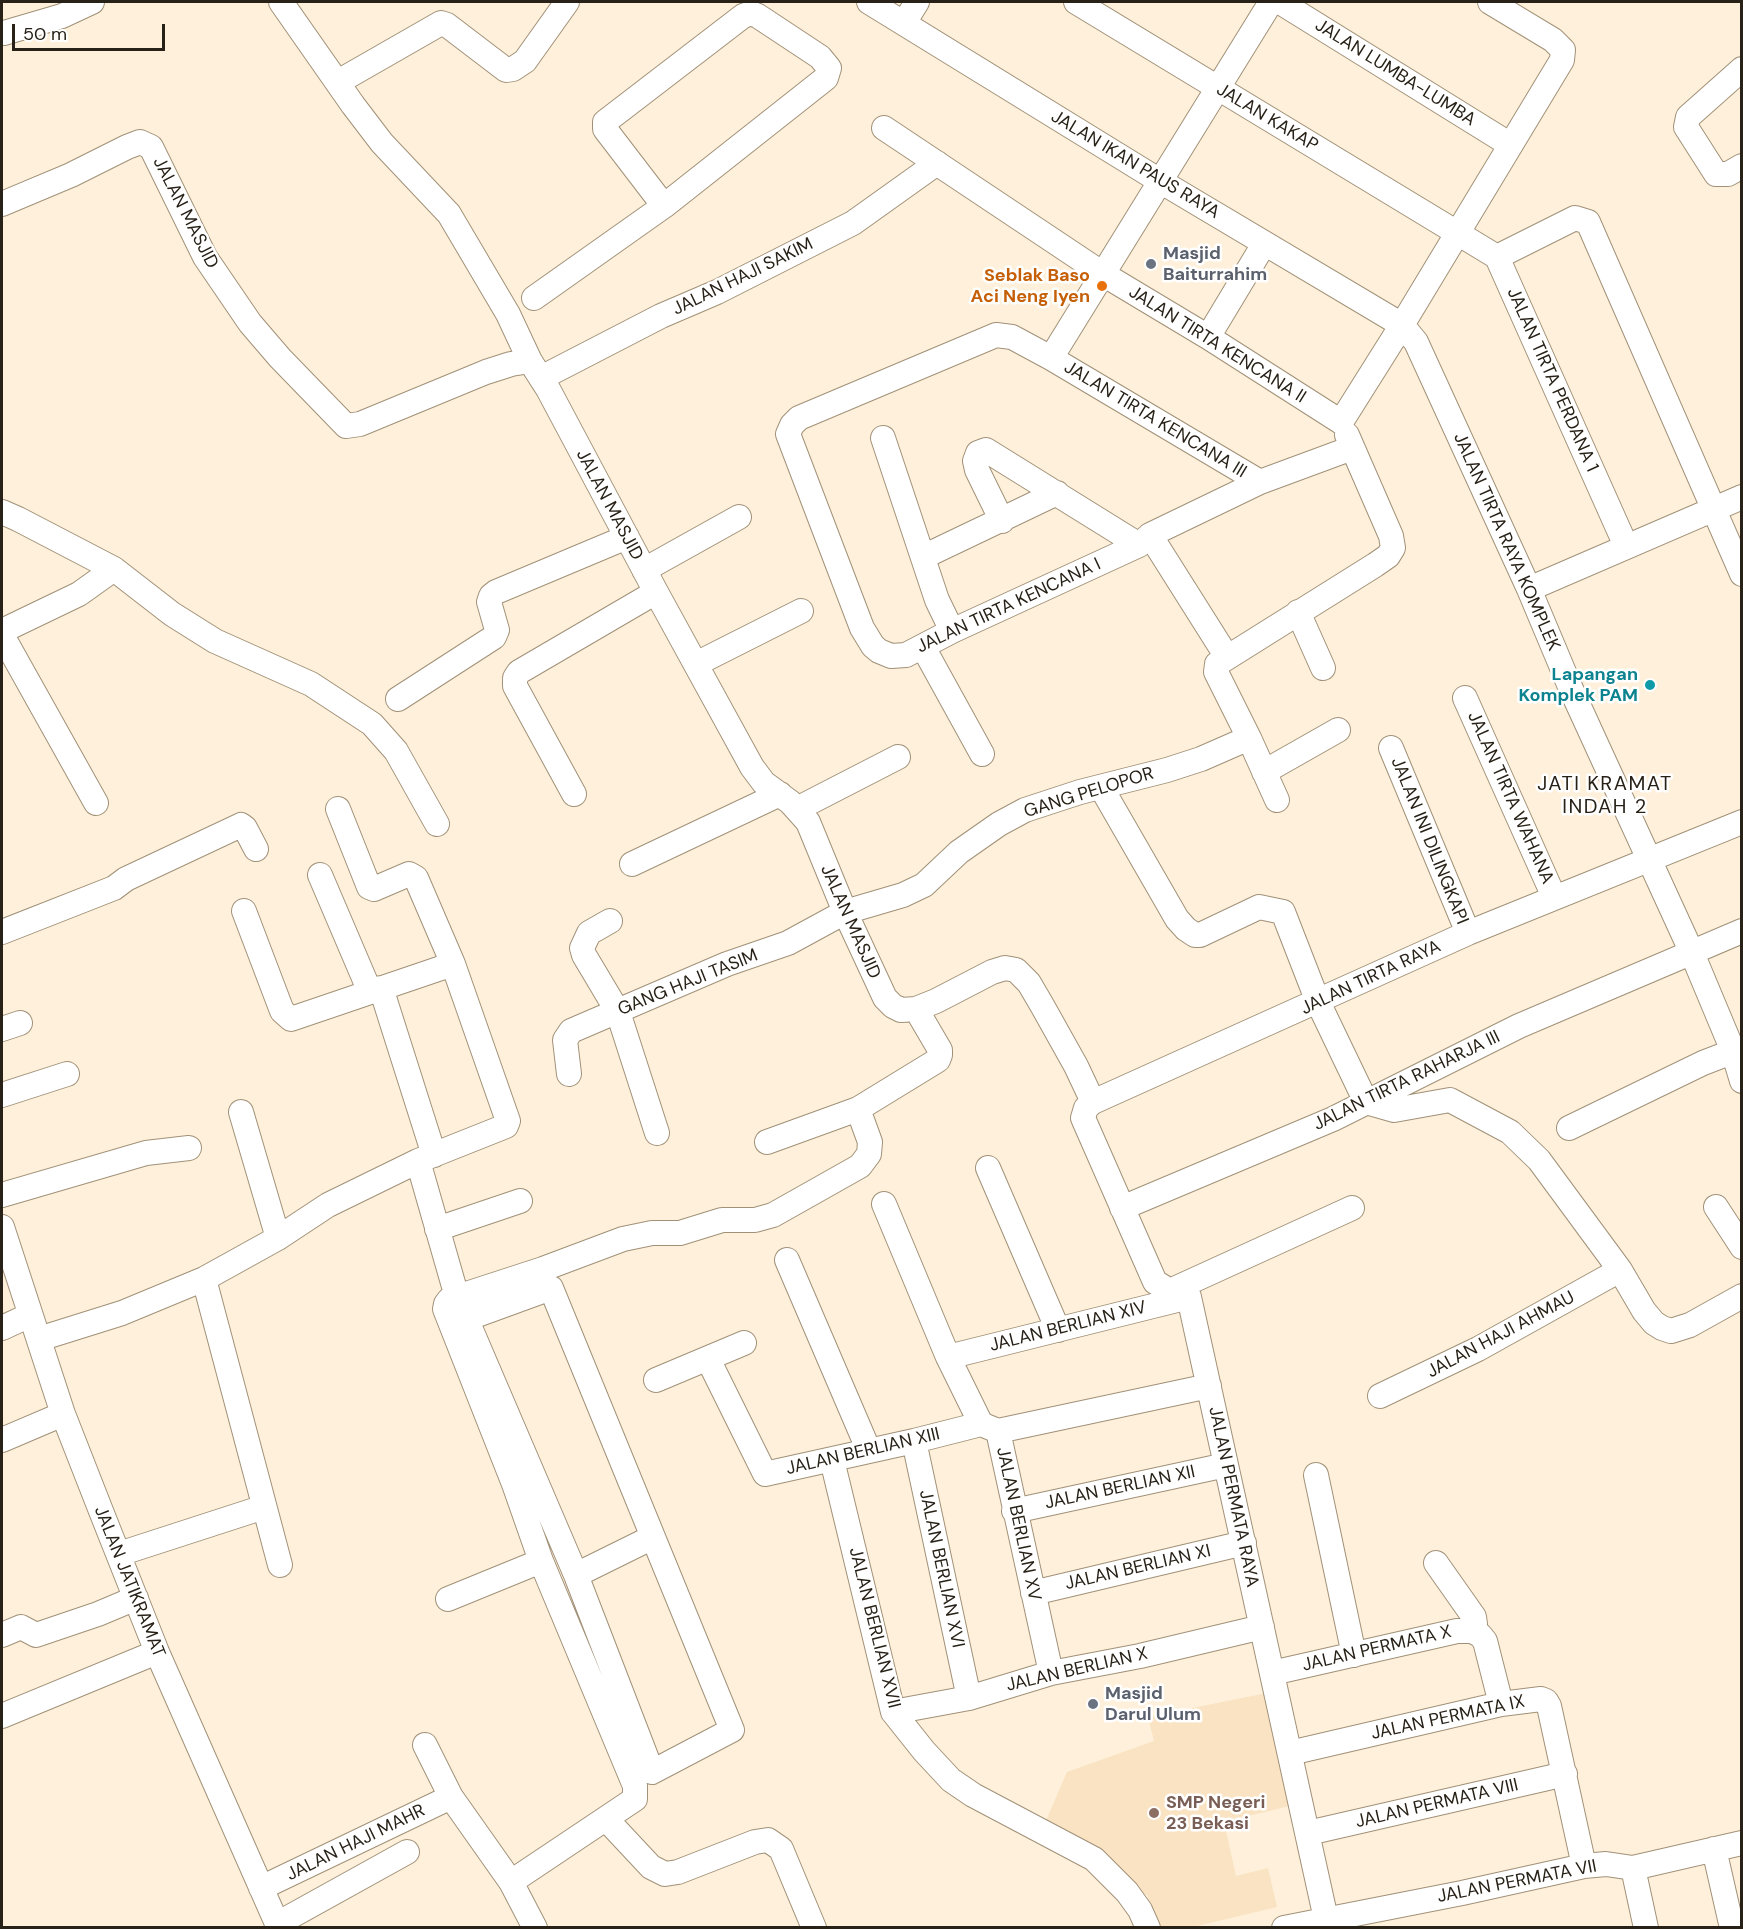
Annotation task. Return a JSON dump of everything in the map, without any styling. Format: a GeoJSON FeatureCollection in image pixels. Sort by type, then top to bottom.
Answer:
{"type":"FeatureCollection","features":[{"type":"Feature","properties":{"kind":"street"},"geometry":{"type":"LineString","coordinates":[[4,33],[62,16],[92,2]]}},
{"type":"Feature","properties":{"kind":"street"},"geometry":{"type":"LineString","coordinates":[[281,2],[382,143],[449,214],[508,314],[535,370]]}},
{"type":"Feature","properties":{"kind":"street"},"geometry":{"type":"LineString","coordinates":[[338,82],[441,23],[447,25],[506,69],[513,69],[525,61],[567,2]]}},
{"type":"Feature","properties":{"kind":"street","name":"JALAN IKAN PAUS RAYA"},"geometry":{"type":"LineString","coordinates":[[869,2],[912,11],[1160,181],[1402,326]]}},
{"type":"Feature","properties":{"kind":"street"},"geometry":{"type":"LineString","coordinates":[[1051,358],[1271,2]]}},
{"type":"Feature","properties":{"kind":"street","name":"JALAN LUMBA-LUMBA"},"geometry":{"type":"LineString","coordinates":[[1280,2],[1509,144]]}},
{"type":"Feature","properties":{"kind":"street"},"geometry":{"type":"LineString","coordinates":[[1276,800],[1249,738],[1215,672],[1217,664],[1388,556],[1393,548],[1391,536],[1341,422],[1402,326],[1509,144],[1562,60],[1563,50],[1553,40],[1490,2]]}},
{"type":"Feature","properties":{"kind":"street","name":"JALAN KAKAP"},"geometry":{"type":"LineString","coordinates":[[1091,5],[1219,88],[1458,233]]}},
{"type":"Feature","properties":{"kind":"street"},"geometry":{"type":"LineString","coordinates":[[534,298],[664,206],[826,78],[829,68],[820,57],[763,9],[743,15],[605,122],[605,129],[664,206]]}},
{"type":"Feature","properties":{"kind":"street"},"geometry":{"type":"LineString","coordinates":[[1742,69],[1688,117],[1686,127],[1716,174],[1728,174],[1742,166]]}},
{"type":"Feature","properties":{"kind":"street","name":"JALAN TIRTA KENCANA II"},"geometry":{"type":"LineString","coordinates":[[884,128],[1102,274],[1208,337],[1341,422]]}},
{"type":"Feature","properties":{"kind":"street","name":"JALAN MASJID"},"geometry":{"type":"LineString","coordinates":[[2,204],[71,175],[127,147],[140,142],[146,143],[156,156],[205,257],[250,323],[280,358],[346,426],[360,424],[511,364],[535,370],[752,767],[764,783],[789,802],[808,822],[845,912],[885,998],[901,1010],[916,1009]]}},
{"type":"Feature","properties":{"kind":"street","name":"JALAN HAJI SAKIM"},"geometry":{"type":"LineString","coordinates":[[535,370],[717,292],[853,223],[937,163]]}},
{"type":"Feature","properties":{"kind":"street"},"geometry":{"type":"LineString","coordinates":[[1458,233],[1497,257],[1575,218],[1588,222],[1742,574]]}},
{"type":"Feature","properties":{"kind":"street"},"geometry":{"type":"LineString","coordinates":[[1208,337],[1264,244]]}},
{"type":"Feature","properties":{"kind":"street","name":"JALAN TIRTA PERDANA 1"},"geometry":{"type":"LineString","coordinates":[[1497,257],[1626,546]]}},
{"type":"Feature","properties":{"kind":"street","name":"JALAN TIRTA RAYA KOMPLEK"},"geometry":{"type":"LineString","coordinates":[[1402,326],[1416,342],[1529,589],[1571,689],[1737,1049],[1742,1081]]}},
{"type":"Feature","properties":{"kind":"street","name":"JALAN TIRTA KENCANA III"},"geometry":{"type":"LineString","coordinates":[[788,434],[792,425],[799,418],[996,334],[1012,337],[1051,358],[1260,482]]}},
{"type":"Feature","properties":{"kind":"street","name":"JALAN TIRTA KENCANA I"},"geometry":{"type":"LineString","coordinates":[[788,434],[867,637],[879,651],[891,656],[906,655],[1260,482],[1352,448]]}},
{"type":"Feature","properties":{"kind":"street"},"geometry":{"type":"LineString","coordinates":[[883,438],[937,600],[952,631]]}},
{"type":"Feature","properties":{"kind":"street"},"geometry":{"type":"LineString","coordinates":[[1002,521],[976,471],[975,461],[978,453],[986,450],[1057,493],[1144,540],[1227,657]]}},
{"type":"Feature","properties":{"kind":"street"},"geometry":{"type":"LineString","coordinates":[[923,557],[1057,493]]}},
{"type":"Feature","properties":{"kind":"street"},"geometry":{"type":"LineString","coordinates":[[1529,589],[1742,497]]}},
{"type":"Feature","properties":{"kind":"street"},"geometry":{"type":"LineString","coordinates":[[2,512],[114,569],[172,614],[215,641],[311,684],[372,724],[396,751],[437,824]]}},
{"type":"Feature","properties":{"kind":"street"},"geometry":{"type":"LineString","coordinates":[[644,570],[739,517]]}},
{"type":"Feature","properties":{"kind":"street"},"geometry":{"type":"LineString","coordinates":[[398,699],[494,637],[497,630],[489,602],[491,596],[496,592],[627,537]]}},
{"type":"Feature","properties":{"kind":"street"},"geometry":{"type":"LineString","coordinates":[[2,630],[79,594],[114,569]]}},
{"type":"Feature","properties":{"kind":"street"},"geometry":{"type":"LineString","coordinates":[[574,794],[515,686],[514,678],[519,672],[656,592]]}},
{"type":"Feature","properties":{"kind":"street"},"geometry":{"type":"LineString","coordinates":[[696,664],[801,611]]}},
{"type":"Feature","properties":{"kind":"street"},"geometry":{"type":"LineString","coordinates":[[1298,612],[1323,668]]}},
{"type":"Feature","properties":{"kind":"street"},"geometry":{"type":"LineString","coordinates":[[2,635],[96,803]]}},
{"type":"Feature","properties":{"kind":"street"},"geometry":{"type":"LineString","coordinates":[[923,646],[982,754]]}},
{"type":"Feature","properties":{"kind":"street","name":"JALAN TIRTA WAHANA"},"geometry":{"type":"LineString","coordinates":[[1465,698],[1554,897]]}},
{"type":"Feature","properties":{"kind":"street"},"geometry":{"type":"LineString","coordinates":[[1264,772],[1338,730]]}},
{"type":"Feature","properties":{"kind":"street","name":"GANG PELOPOR"},"geometry":{"type":"LineString","coordinates":[[845,912],[903,895],[924,885],[959,852],[999,824],[1025,810],[1200,759],[1249,738]]}},
{"type":"Feature","properties":{"kind":"street","name":"JALAN INI DILINGKAPI"},"geometry":{"type":"LineString","coordinates":[[1391,748],[1468,933]]}},
{"type":"Feature","properties":{"kind":"street"},"geometry":{"type":"LineString","coordinates":[[632,864],[898,757]]}},
{"type":"Feature","properties":{"kind":"street"},"geometry":{"type":"LineString","coordinates":[[1101,787],[1177,919],[1186,929],[1195,935],[1200,935],[1259,908],[1282,912],[1318,1002],[1366,1102],[1394,1110],[1450,1100],[1510,1132],[1539,1160],[1620,1270],[1644,1311],[1654,1323],[1671,1331],[1690,1325],[1742,1296]]}},
{"type":"Feature","properties":{"kind":"street"},"geometry":{"type":"LineString","coordinates":[[39,1339],[122,1313],[204,1280],[278,1238],[328,1205],[426,1158],[501,1129],[508,1121],[453,964],[416,878],[409,874],[374,889],[369,887],[338,809]]}},
{"type":"Feature","properties":{"kind":"street","name":"JALAN TIRTA RAYA"},"geometry":{"type":"LineString","coordinates":[[1093,1102],[1468,933],[1742,822]]}},
{"type":"Feature","properties":{"kind":"street"},"geometry":{"type":"LineString","coordinates":[[2,932],[114,888],[126,879],[241,825],[245,828],[256,849]]}},
{"type":"Feature","properties":{"kind":"street"},"geometry":{"type":"LineString","coordinates":[[320,875],[375,990],[426,1158],[437,1229],[457,1297],[466,1319],[576,1575],[652,1772],[732,1730],[551,1288],[466,1319]]}},
{"type":"Feature","properties":{"kind":"street"},"geometry":{"type":"LineString","coordinates":[[244,911],[282,1011],[291,1019],[453,964]]}},
{"type":"Feature","properties":{"kind":"street","name":"GANG HAJI TASIM"},"geometry":{"type":"LineString","coordinates":[[569,1074],[565,1040],[567,1034],[727,964],[788,943],[845,912]]}},
{"type":"Feature","properties":{"kind":"street"},"geometry":{"type":"LineString","coordinates":[[610,921],[589,933],[582,948],[618,1012],[657,1133]]}},
{"type":"Feature","properties":{"kind":"street","name":"JALAN TIRTA RAHARJA III"},"geometry":{"type":"LineString","coordinates":[[1122,1208],[1333,1119],[1520,1026],[1742,931]]}},
{"type":"Feature","properties":{"kind":"street"},"geometry":{"type":"LineString","coordinates":[[767,1142],[858,1109],[938,1060],[940,1050],[916,1009],[992,972],[1005,968],[1016,970],[1029,983],[1076,1066],[1093,1102],[1086,1108],[1083,1118],[1155,1282],[1179,1294]]}},
{"type":"Feature","properties":{"kind":"street"},"geometry":{"type":"LineString","coordinates":[[1569,1128],[1737,1049]]}},
{"type":"Feature","properties":{"kind":"street"},"geometry":{"type":"LineString","coordinates":[[2,1095],[67,1074]]}},
{"type":"Feature","properties":{"kind":"street"},"geometry":{"type":"LineString","coordinates":[[511,1882],[607,1820],[635,1799],[635,1786],[541,1561],[514,1484],[445,1309],[446,1304],[457,1297],[543,1269],[623,1239],[652,1233],[680,1233],[722,1220],[755,1220],[773,1215],[860,1166],[869,1154],[870,1142],[858,1109]]}},
{"type":"Feature","properties":{"kind":"street"},"geometry":{"type":"LineString","coordinates":[[241,1112],[278,1238]]}},
{"type":"Feature","properties":{"kind":"street"},"geometry":{"type":"LineString","coordinates":[[2,1195],[146,1153],[189,1148]]}},
{"type":"Feature","properties":{"kind":"street"},"geometry":{"type":"LineString","coordinates":[[988,1168],[1058,1330]]}},
{"type":"Feature","properties":{"kind":"street"},"geometry":{"type":"LineString","coordinates":[[437,1229],[520,1202]]}},
{"type":"Feature","properties":{"kind":"street","name":"JALAN BERLIAN XV"},"geometry":{"type":"LineString","coordinates":[[884,1204],[948,1357],[989,1428],[1014,1511],[1051,1673]]}},
{"type":"Feature","properties":{"kind":"street"},"geometry":{"type":"LineString","coordinates":[[1716,1207],[1742,1247]]}},
{"type":"Feature","properties":{"kind":"street","name":"JALAN BERLIAN XIV"},"geometry":{"type":"LineString","coordinates":[[948,1357],[1058,1330],[1179,1294],[1352,1208]]}},
{"type":"Feature","properties":{"kind":"street","name":"JALAN JATIKRAMAT"},"geometry":{"type":"LineString","coordinates":[[2,1233],[16,1321],[39,1339],[63,1414],[157,1652],[278,1926]]}},
{"type":"Feature","properties":{"kind":"street"},"geometry":{"type":"LineString","coordinates":[[787,1260],[869,1451]]}},
{"type":"Feature","properties":{"kind":"street","name":"JALAN HAJI AHMAU"},"geometry":{"type":"LineString","coordinates":[[1380,1396],[1478,1349],[1620,1270]]}},
{"type":"Feature","properties":{"kind":"street"},"geometry":{"type":"LineString","coordinates":[[2,1275],[16,1321]]}},
{"type":"Feature","properties":{"kind":"street"},"geometry":{"type":"LineString","coordinates":[[204,1280],[280,1565]]}},
{"type":"Feature","properties":{"kind":"street","name":"JALAN PERMATA RAYA"},"geometry":{"type":"LineString","coordinates":[[1179,1294],[1209,1386],[1328,1924]]}},
{"type":"Feature","properties":{"kind":"street"},"geometry":{"type":"LineString","coordinates":[[656,1380],[744,1343]]}},
{"type":"Feature","properties":{"kind":"street","name":"JALAN BERLIAN XIII"},"geometry":{"type":"LineString","coordinates":[[708,1359],[765,1474],[914,1441],[1209,1386]]}},
{"type":"Feature","properties":{"kind":"street"},"geometry":{"type":"LineString","coordinates":[[2,1440],[63,1414]]}},
{"type":"Feature","properties":{"kind":"street","name":"JALAN BERLIAN XVI"},"geometry":{"type":"LineString","coordinates":[[914,1441],[969,1698]]}},
{"type":"Feature","properties":{"kind":"street","name":"JALAN BERLIAN XVII"},"geometry":{"type":"LineString","coordinates":[[832,1460],[893,1712],[951,1780],[973,1795],[1094,1859],[1127,1892],[1140,1910],[1148,1928]]}},
{"type":"Feature","properties":{"kind":"street","name":"JALAN BERLIAN XII"},"geometry":{"type":"LineString","coordinates":[[1014,1511],[1226,1465]]}},
{"type":"Feature","properties":{"kind":"street"},"geometry":{"type":"LineString","coordinates":[[1316,1475],[1354,1655]]}},
{"type":"Feature","properties":{"kind":"street"},"geometry":{"type":"LineString","coordinates":[[119,1554],[264,1507]]}},
{"type":"Feature","properties":{"kind":"street"},"geometry":{"type":"LineString","coordinates":[[576,1575],[653,1537]]}},
{"type":"Feature","properties":{"kind":"street","name":"JALAN BERLIAN XI"},"geometry":{"type":"LineString","coordinates":[[1033,1593],[1244,1543]]}},
{"type":"Feature","properties":{"kind":"street"},"geometry":{"type":"LineString","coordinates":[[448,1599],[541,1561]]}},
{"type":"Feature","properties":{"kind":"street"},"geometry":{"type":"LineString","coordinates":[[1436,1563],[1474,1617],[1475,1624],[1472,1631]]}},
{"type":"Feature","properties":{"kind":"street"},"geometry":{"type":"LineString","coordinates":[[2,1635],[21,1627],[36,1635],[98,1614],[136,1598]]}},
{"type":"Feature","properties":{"kind":"street","name":"JALAN BERLIAN X"},"geometry":{"type":"LineString","coordinates":[[893,1712],[969,1698],[1051,1673],[1140,1656],[1262,1627]]}},
{"type":"Feature","properties":{"kind":"street","name":"JALAN PERMATA X"},"geometry":{"type":"LineString","coordinates":[[1272,1673],[1457,1631],[1472,1631],[1485,1641],[1501,1704]]}},
{"type":"Feature","properties":{"kind":"street"},"geometry":{"type":"LineString","coordinates":[[2,1716],[157,1652]]}},
{"type":"Feature","properties":{"kind":"street","name":"JALAN PERMATA IX"},"geometry":{"type":"LineString","coordinates":[[1290,1753],[1501,1704],[1541,1699],[1546,1701],[1566,1774],[1584,1866]]}},
{"type":"Feature","properties":{"kind":"street"},"geometry":{"type":"LineString","coordinates":[[425,1745],[451,1797],[511,1882],[535,1928]]}},
{"type":"Feature","properties":{"kind":"street","name":"JALAN PERMATA VIII"},"geometry":{"type":"LineString","coordinates":[[1308,1833],[1566,1774]]}},
{"type":"Feature","properties":{"kind":"street","name":"JALAN HAJI MAHR"},"geometry":{"type":"LineString","coordinates":[[261,1888],[451,1797]]}},
{"type":"Feature","properties":{"kind":"street"},"geometry":{"type":"LineString","coordinates":[[607,1820],[651,1867],[665,1874],[678,1872],[755,1842],[768,1840],[781,1849],[814,1928]]}},
{"type":"Feature","properties":{"kind":"street","name":"JALAN PERMATA VII"},"geometry":{"type":"LineString","coordinates":[[1284,1928],[1328,1924],[1584,1866],[1606,1864],[1633,1868],[1742,1843]]}},
{"type":"Feature","properties":{"kind":"street"},"geometry":{"type":"LineString","coordinates":[[1714,1849],[1732,1928]]}},
{"type":"Feature","properties":{"kind":"street"},"geometry":{"type":"LineString","coordinates":[[278,1926],[407,1852]]}},
{"type":"Feature","properties":{"kind":"street"},"geometry":{"type":"LineString","coordinates":[[1633,1868],[1646,1928]]}},
{"type":"Feature","properties":{"kind":"shaded area","name":"SMP Negeri 23 Bekasi"},"geometry":{"type":"Polygon","coordinates":[[[1267,1693],[1293,1805],[1224,1822],[1236,1876],[1268,1868],[1277,1907],[1193,1927],[1157,1927],[1148,1896],[1045,1823],[1067,1772],[1154,1741],[1148,1717],[1267,1693]]]}},
{"type":"Feature","properties":{"kind":"place","name":"Masjid Baiturrahim"},"geometry":{"type":"Point","coordinates":[1151,264]}},
{"type":"Feature","properties":{"kind":"place","name":"Seblak Baso Aci Neng Iyen"},"geometry":{"type":"Point","coordinates":[1102,286]}},
{"type":"Feature","properties":{"kind":"place","name":"Lapangan Komplek PAM"},"geometry":{"type":"Point","coordinates":[1650,685]}},
{"type":"Feature","properties":{"kind":"place","name":"Masjid Darul Ulum"},"geometry":{"type":"Point","coordinates":[1093,1704]}},
{"type":"Feature","properties":{"kind":"place","name":"SMP Negeri 23 Bekasi"},"geometry":{"type":"Point","coordinates":[1154,1813]}},
{"type":"Feature","properties":{"kind":"district","name":"JATI KRAMAT INDAH 2"},"geometry":{"type":"Point","coordinates":[1605,796]}}]}
